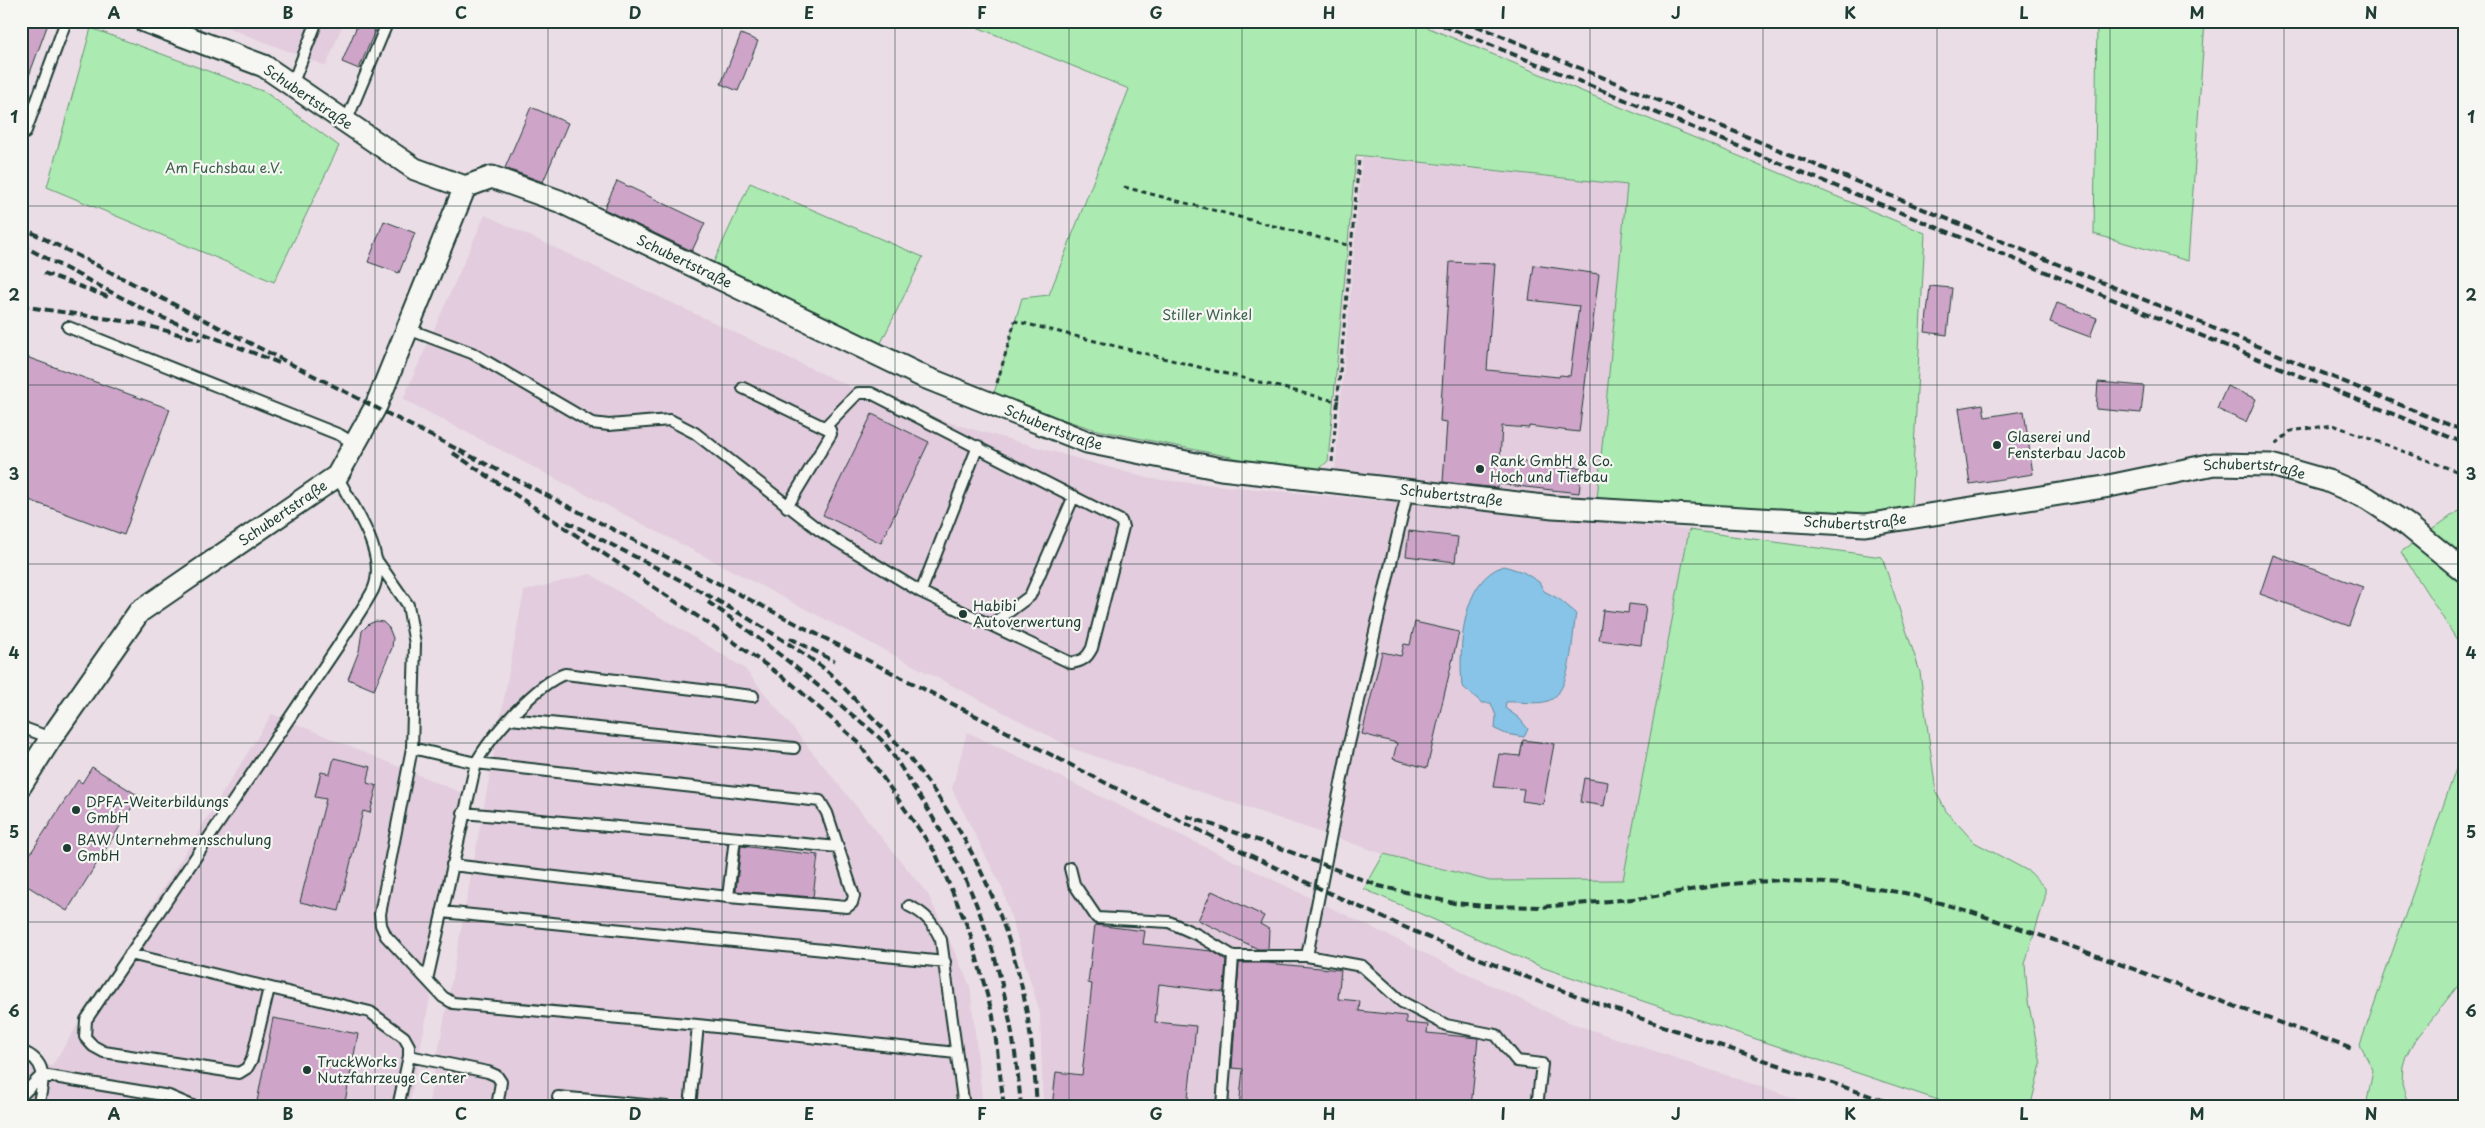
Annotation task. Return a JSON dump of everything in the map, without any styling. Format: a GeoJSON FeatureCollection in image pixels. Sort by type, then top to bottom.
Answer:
{"type":"FeatureCollection","features":[{"type":"Feature","properties":{"kind":"street","name":"Schubertstraße"},"geometry":{"type":"LineString","coordinates":[[144,21],[264,66],[415,169],[464,186],[492,177],[559,200],[924,377],[1087,442],[1222,469],[1553,507],[1865,525],[2104,487],[2214,464],[2271,465],[2328,481],[2367,498],[2406,524],[2464,571]]}},
{"type":"Feature","properties":{"kind":"street","name":"Schubertstraße"},"geometry":{"type":"LineString","coordinates":[[21,785],[51,738],[139,612],[337,476],[376,406],[464,186]]}},
{"type":"Feature","properties":{"kind":"lane"},"geometry":{"type":"LineString","coordinates":[[21,135],[24,133],[66,21]]}},
{"type":"Feature","properties":{"kind":"lane"},"geometry":{"type":"LineString","coordinates":[[292,85],[317,21]]}},
{"type":"Feature","properties":{"kind":"lane"},"geometry":{"type":"LineString","coordinates":[[346,122],[388,21]]}},
{"type":"Feature","properties":{"kind":"lane"},"geometry":{"type":"LineString","coordinates":[[68,327],[340,436],[355,444]]}},
{"type":"Feature","properties":{"kind":"lane"},"geometry":{"type":"LineString","coordinates":[[408,329],[472,353],[592,423],[609,425],[670,420],[695,433],[819,530],[921,592],[1071,663],[1081,661],[1087,657],[1092,648],[1123,528],[1121,521],[978,446],[865,392],[858,393],[826,426]]}},
{"type":"Feature","properties":{"kind":"lane"},"geometry":{"type":"LineString","coordinates":[[744,388],[826,426],[831,434],[788,507]]}},
{"type":"Feature","properties":{"kind":"lane"},"geometry":{"type":"LineString","coordinates":[[921,592],[978,446]]}},
{"type":"Feature","properties":{"kind":"lane"},"geometry":{"type":"LineString","coordinates":[[337,476],[368,532],[378,562],[408,605],[414,636],[412,748],[380,914],[381,925],[386,936],[443,997],[453,1003],[698,1024],[956,1052]]}},
{"type":"Feature","properties":{"kind":"lane"},"geometry":{"type":"LineString","coordinates":[[1307,956],[1348,748],[1408,490]]}},
{"type":"Feature","properties":{"kind":"lane"},"geometry":{"type":"LineString","coordinates":[[990,625],[1030,596],[1074,496]]}},
{"type":"Feature","properties":{"kind":"lane"},"geometry":{"type":"LineString","coordinates":[[269,988],[252,1059],[247,1068],[239,1073],[104,1052],[93,1046],[85,1037],[86,1020],[338,646],[373,589],[378,562]]}},
{"type":"Feature","properties":{"kind":"lane"},"geometry":{"type":"LineString","coordinates":[[427,980],[463,813],[476,763],[485,746],[543,687],[556,676],[565,674],[753,696]]}},
{"type":"Feature","properties":{"kind":"lane"},"geometry":{"type":"LineString","coordinates":[[510,719],[794,748]]}},
{"type":"Feature","properties":{"kind":"lane"},"geometry":{"type":"LineString","coordinates":[[21,727],[51,738]]}},
{"type":"Feature","properties":{"kind":"lane"},"geometry":{"type":"LineString","coordinates":[[412,748],[476,763],[820,801],[827,813],[854,896],[852,903],[847,907],[728,897],[452,865]]}},
{"type":"Feature","properties":{"kind":"lane"},"geometry":{"type":"LineString","coordinates":[[463,813],[838,848]]}},
{"type":"Feature","properties":{"kind":"lane"},"geometry":{"type":"LineString","coordinates":[[728,897],[735,838]]}},
{"type":"Feature","properties":{"kind":"lane"},"geometry":{"type":"LineString","coordinates":[[1070,868],[1074,884],[1097,918],[1169,922],[1198,935],[1233,956],[1307,956],[1362,966],[1402,1002],[1446,1025],[1496,1035],[1517,1061],[1542,1064],[1537,1107]]}},
{"type":"Feature","properties":{"kind":"lane"},"geometry":{"type":"LineString","coordinates":[[909,906],[925,914],[933,924],[941,940],[964,1107]]}},
{"type":"Feature","properties":{"kind":"lane"},"geometry":{"type":"LineString","coordinates":[[442,912],[945,962]]}},
{"type":"Feature","properties":{"kind":"lane"},"geometry":{"type":"LineString","coordinates":[[130,954],[370,1012],[404,1038],[409,1046],[410,1056],[398,1107]]}},
{"type":"Feature","properties":{"kind":"lane"},"geometry":{"type":"LineString","coordinates":[[1222,1107],[1233,956]]}},
{"type":"Feature","properties":{"kind":"lane"},"geometry":{"type":"LineString","coordinates":[[690,1107],[698,1024]]}},
{"type":"Feature","properties":{"kind":"lane"},"geometry":{"type":"LineString","coordinates":[[21,1051],[34,1056],[42,1074],[38,1107]]}},
{"type":"Feature","properties":{"kind":"lane"},"geometry":{"type":"LineString","coordinates":[[410,1056],[488,1072],[497,1076],[501,1082],[497,1107]]}},
{"type":"Feature","properties":{"kind":"lane"},"geometry":{"type":"LineString","coordinates":[[21,1096],[42,1074]]}},
{"type":"Feature","properties":{"kind":"lane"},"geometry":{"type":"LineString","coordinates":[[42,1074],[169,1096],[195,1107]]}},
{"type":"Feature","properties":{"kind":"lane"},"geometry":{"type":"LineString","coordinates":[[558,1097],[667,1107]]}},
{"type":"Feature","properties":{"kind":"path"},"geometry":{"type":"LineString","coordinates":[[1330,481],[1339,402],[1359,159]]}},
{"type":"Feature","properties":{"kind":"path"},"geometry":{"type":"LineString","coordinates":[[1124,187],[1351,246]]}},
{"type":"Feature","properties":{"kind":"path"},"geometry":{"type":"LineString","coordinates":[[991,403],[1015,320],[1339,402]]}},
{"type":"Feature","properties":{"kind":"path"},"geometry":{"type":"LineString","coordinates":[[2253,465],[2291,431],[2333,425],[2464,474]]}},
{"type":"Feature","properties":{"kind":"shaded area"},"geometry":{"type":"Polygon","coordinates":[[[211,21],[344,21],[326,66],[211,21]]]}},
{"type":"Feature","properties":{"kind":"shaded area"},"geometry":{"type":"Polygon","coordinates":[[[1362,157],[1628,185],[1597,499],[1335,471],[1362,157]]]}},
{"type":"Feature","properties":{"kind":"shaded area"},"geometry":{"type":"Polygon","coordinates":[[[485,215],[893,407],[1151,479],[1689,530],[1623,880],[1490,881],[1384,854],[1074,749],[403,399],[485,215]]]}},
{"type":"Feature","properties":{"kind":"shaded area"},"geometry":{"type":"Polygon","coordinates":[[[590,574],[744,668],[929,896],[970,986],[983,1107],[428,1107],[524,591],[590,574]]]}},
{"type":"Feature","properties":{"kind":"shaded area"},"geometry":{"type":"Polygon","coordinates":[[[272,714],[469,796],[409,1107],[21,1107],[21,1057],[52,1066],[272,714]]]}},
{"type":"Feature","properties":{"kind":"shaded area"},"geometry":{"type":"Polygon","coordinates":[[[967,732],[1565,1021],[1821,1107],[1043,1107],[1040,1013],[1003,890],[952,789],[967,732]]]}},
{"type":"Feature","properties":{"kind":"green space","name":"Stiller Winkel"},"geometry":{"type":"Polygon","coordinates":[[[962,21],[1412,21],[1925,233],[1911,508],[1862,513],[1597,499],[1627,185],[1356,155],[1328,461],[1314,474],[1093,429],[993,397],[1022,298],[1049,295],[1129,89],[962,21]]]}},
{"type":"Feature","properties":{"kind":"green space"},"geometry":{"type":"Polygon","coordinates":[[[2097,21],[2205,21],[2188,261],[2094,234],[2097,21]]]}},
{"type":"Feature","properties":{"kind":"green space","name":"Am Fuchsbau e.V."},"geometry":{"type":"Polygon","coordinates":[[[91,28],[265,92],[339,146],[274,282],[47,187],[91,28]]]}},
{"type":"Feature","properties":{"kind":"green space"},"geometry":{"type":"Polygon","coordinates":[[[750,183],[923,257],[878,349],[711,268],[750,183]]]}},
{"type":"Feature","properties":{"kind":"green space"},"geometry":{"type":"Polygon","coordinates":[[[2458,511],[2464,514],[2464,651],[2401,552],[2458,511]]]}},
{"type":"Feature","properties":{"kind":"green space"},"geometry":{"type":"Polygon","coordinates":[[[1689,530],[1882,557],[1920,672],[1936,792],[1946,811],[1974,842],[2030,872],[2045,888],[2045,898],[2025,964],[2028,1001],[2041,1064],[2032,1100],[2038,1107],[1959,1107],[1544,968],[1364,889],[1384,854],[1490,881],[1623,880],[1689,530]]]}},
{"type":"Feature","properties":{"kind":"green space"},"geometry":{"type":"Polygon","coordinates":[[[2464,746],[2464,978],[2413,1043],[2406,1056],[2403,1066],[2402,1084],[2409,1107],[2366,1107],[2373,1070],[2360,1045],[2464,746]]]}},
{"type":"Feature","properties":{"kind":"water"},"geometry":{"type":"Polygon","coordinates":[[[1504,566],[1523,572],[1539,582],[1544,591],[1559,599],[1576,613],[1570,662],[1562,687],[1556,696],[1543,702],[1506,702],[1505,708],[1519,718],[1528,729],[1524,737],[1506,734],[1495,729],[1496,716],[1491,703],[1482,703],[1462,686],[1461,653],[1466,617],[1471,600],[1479,585],[1490,573],[1504,566]]]}},
{"type":"Feature","properties":{"kind":"building"},"geometry":{"type":"Polygon","coordinates":[[[21,21],[49,21],[23,92],[21,92],[21,21]]]}},
{"type":"Feature","properties":{"kind":"building"},"geometry":{"type":"Polygon","coordinates":[[[359,21],[379,21],[359,69],[342,62],[359,21]]]}},
{"type":"Feature","properties":{"kind":"building"},"geometry":{"type":"Polygon","coordinates":[[[741,34],[758,41],[738,91],[721,84],[741,34]]]}},
{"type":"Feature","properties":{"kind":"building"},"geometry":{"type":"Polygon","coordinates":[[[531,107],[568,123],[543,182],[505,168],[531,107]]]}},
{"type":"Feature","properties":{"kind":"building"},"geometry":{"type":"Polygon","coordinates":[[[617,181],[705,223],[692,251],[604,209],[617,181]]]}},
{"type":"Feature","properties":{"kind":"building"},"geometry":{"type":"Polygon","coordinates":[[[384,221],[415,233],[399,273],[368,262],[384,221]]]}},
{"type":"Feature","properties":{"kind":"building"},"geometry":{"type":"Polygon","coordinates":[[[1450,262],[1495,264],[1487,370],[1559,377],[1560,375],[1570,376],[1579,306],[1529,300],[1534,265],[1599,274],[1579,432],[1529,426],[1529,428],[1502,426],[1500,459],[1582,468],[1579,493],[1498,484],[1498,488],[1443,482],[1447,422],[1440,421],[1450,262]]]}},
{"type":"Feature","properties":{"kind":"building"},"geometry":{"type":"Polygon","coordinates":[[[1930,286],[1952,288],[1947,335],[1925,332],[1930,286]]]}},
{"type":"Feature","properties":{"kind":"building"},"geometry":{"type":"Polygon","coordinates":[[[2057,303],[2097,318],[2090,337],[2050,322],[2057,303]]]}},
{"type":"Feature","properties":{"kind":"building"},"geometry":{"type":"Polygon","coordinates":[[[21,355],[170,409],[124,535],[21,497],[21,355]]]}},
{"type":"Feature","properties":{"kind":"building"},"geometry":{"type":"Polygon","coordinates":[[[2098,382],[2144,386],[2141,413],[2096,409],[2098,382]]]}},
{"type":"Feature","properties":{"kind":"building"},"geometry":{"type":"Polygon","coordinates":[[[2227,386],[2256,399],[2246,422],[2217,409],[2227,386]]]}},
{"type":"Feature","properties":{"kind":"building","name":"Glaserei und Fensterbau Jacob"},"geometry":{"type":"Polygon","coordinates":[[[1983,404],[1985,417],[2024,411],[2033,474],[1970,484],[1959,408],[1983,404]]]}},
{"type":"Feature","properties":{"kind":"building"},"geometry":{"type":"Polygon","coordinates":[[[872,414],[929,442],[881,543],[823,515],[872,414]]]}},
{"type":"Feature","properties":{"kind":"building"},"geometry":{"type":"Polygon","coordinates":[[[1409,531],[1458,537],[1455,562],[1406,556],[1409,531]]]}},
{"type":"Feature","properties":{"kind":"building"},"geometry":{"type":"Polygon","coordinates":[[[2273,555],[2363,587],[2349,626],[2260,594],[2273,555]]]}},
{"type":"Feature","properties":{"kind":"building"},"geometry":{"type":"Polygon","coordinates":[[[1629,604],[1646,606],[1641,645],[1599,640],[1603,610],[1628,613],[1629,604]]]}},
{"type":"Feature","properties":{"kind":"building"},"geometry":{"type":"Polygon","coordinates":[[[376,621],[383,622],[389,628],[393,638],[392,648],[374,690],[348,679],[359,651],[362,631],[369,624],[376,621]]]}},
{"type":"Feature","properties":{"kind":"building"},"geometry":{"type":"Polygon","coordinates":[[[1415,622],[1459,632],[1427,768],[1393,759],[1397,743],[1362,734],[1382,652],[1401,656],[1404,644],[1410,645],[1415,622]]]}},
{"type":"Feature","properties":{"kind":"building"},"geometry":{"type":"Polygon","coordinates":[[[1523,740],[1554,744],[1543,804],[1522,801],[1524,789],[1493,787],[1499,754],[1520,756],[1523,740]]]}},
{"type":"Feature","properties":{"kind":"building"},"geometry":{"type":"Polygon","coordinates":[[[334,758],[371,767],[367,783],[377,786],[370,813],[363,811],[339,911],[300,902],[326,799],[315,797],[321,772],[330,774],[334,758]]]}},
{"type":"Feature","properties":{"kind":"building","name":"BAW Unternehmensschulung GmbH"},"geometry":{"type":"Polygon","coordinates":[[[92,767],[139,796],[67,911],[21,882],[21,868],[78,780],[82,783],[92,767]]]}},
{"type":"Feature","properties":{"kind":"building"},"geometry":{"type":"Polygon","coordinates":[[[1584,778],[1608,782],[1604,806],[1580,802],[1584,778]]]}},
{"type":"Feature","properties":{"kind":"building"},"geometry":{"type":"Polygon","coordinates":[[[741,846],[818,855],[813,897],[736,891],[741,846]]]}},
{"type":"Feature","properties":{"kind":"building"},"geometry":{"type":"Polygon","coordinates":[[[1212,891],[1264,916],[1260,924],[1269,929],[1268,949],[1258,949],[1198,920],[1212,891]]]}},
{"type":"Feature","properties":{"kind":"building"},"geometry":{"type":"Polygon","coordinates":[[[1095,925],[1145,931],[1143,944],[1212,951],[1226,960],[1224,992],[1159,984],[1155,1022],[1196,1026],[1187,1107],[1052,1107],[1056,1072],[1082,1075],[1092,984],[1088,983],[1095,925]]]}},
{"type":"Feature","properties":{"kind":"building"},"geometry":{"type":"Polygon","coordinates":[[[1239,963],[1267,963],[1341,970],[1338,999],[1360,1001],[1359,1011],[1406,1016],[1406,1023],[1428,1025],[1427,1033],[1478,1038],[1471,1107],[1239,1107],[1243,1069],[1232,1068],[1239,963]]]}},
{"type":"Feature","properties":{"kind":"building","name":"TruckWorks Nutzfahrzeuge Center"},"geometry":{"type":"Polygon","coordinates":[[[273,1018],[358,1034],[344,1107],[256,1107],[273,1018]]]}},
{"type":"Feature","properties":{"kind":"railway"},"geometry":{"type":"LineString","coordinates":[[1432,21],[2464,443]]}},
{"type":"Feature","properties":{"kind":"railway"},"geometry":{"type":"LineString","coordinates":[[1465,21],[2464,431]]}},
{"type":"Feature","properties":{"kind":"railway"},"geometry":{"type":"LineString","coordinates":[[21,227],[1086,773],[1296,877],[1439,942],[1553,987],[1902,1107]]}},
{"type":"Feature","properties":{"kind":"railway"},"geometry":{"type":"LineString","coordinates":[[21,245],[153,314],[282,364]]}},
{"type":"Feature","properties":{"kind":"railway"},"geometry":{"type":"LineString","coordinates":[[44,273],[111,298]]}},
{"type":"Feature","properties":{"kind":"railway"},"geometry":{"type":"LineString","coordinates":[[21,306],[137,323],[201,340]]}},
{"type":"Feature","properties":{"kind":"railway"},"geometry":{"type":"LineString","coordinates":[[453,453],[706,622],[791,683],[858,742],[935,852],[969,930],[993,1016],[1004,1107]]}},
{"type":"Feature","properties":{"kind":"railway"},"geometry":{"type":"LineString","coordinates":[[567,522],[727,606],[818,664],[842,685],[914,764],[957,826],[975,859],[1005,928],[1021,981],[1028,1017],[1037,1107]]}},
{"type":"Feature","properties":{"kind":"railway"},"geometry":{"type":"LineString","coordinates":[[708,602],[778,653],[876,735],[889,749],[916,791],[959,866],[990,942],[1010,1021],[1021,1107]]}},
{"type":"Feature","properties":{"kind":"railway"},"geometry":{"type":"LineString","coordinates":[[790,638],[834,661]]}},
{"type":"Feature","properties":{"kind":"railway"},"geometry":{"type":"LineString","coordinates":[[1186,816],[1275,846],[1379,886],[1454,903],[1485,906],[1541,907],[1644,898],[1719,885],[1780,880],[1843,884],[1905,893],[1968,911],[2051,939],[2352,1049]]}},
{"type":"Feature","properties":{"kind":"place","name":"Glaserei und Fensterbau Jacob"},"geometry":{"type":"Point","coordinates":[1997,445]}},
{"type":"Feature","properties":{"kind":"place","name":"Rank GmbH & Co. Hoch und Tiefbau"},"geometry":{"type":"Point","coordinates":[1480,469]}},
{"type":"Feature","properties":{"kind":"place","name":"Habibi Autoverwertung"},"geometry":{"type":"Point","coordinates":[963,614]}},
{"type":"Feature","properties":{"kind":"place","name":"DPFA-Weiterbildungs GmbH"},"geometry":{"type":"Point","coordinates":[76,810]}},
{"type":"Feature","properties":{"kind":"place","name":"BAW Unternehmensschulung GmbH"},"geometry":{"type":"Point","coordinates":[67,848]}},
{"type":"Feature","properties":{"kind":"place","name":"TruckWorks Nutzfahrzeuge Center"},"geometry":{"type":"Point","coordinates":[307,1070]}}]}
